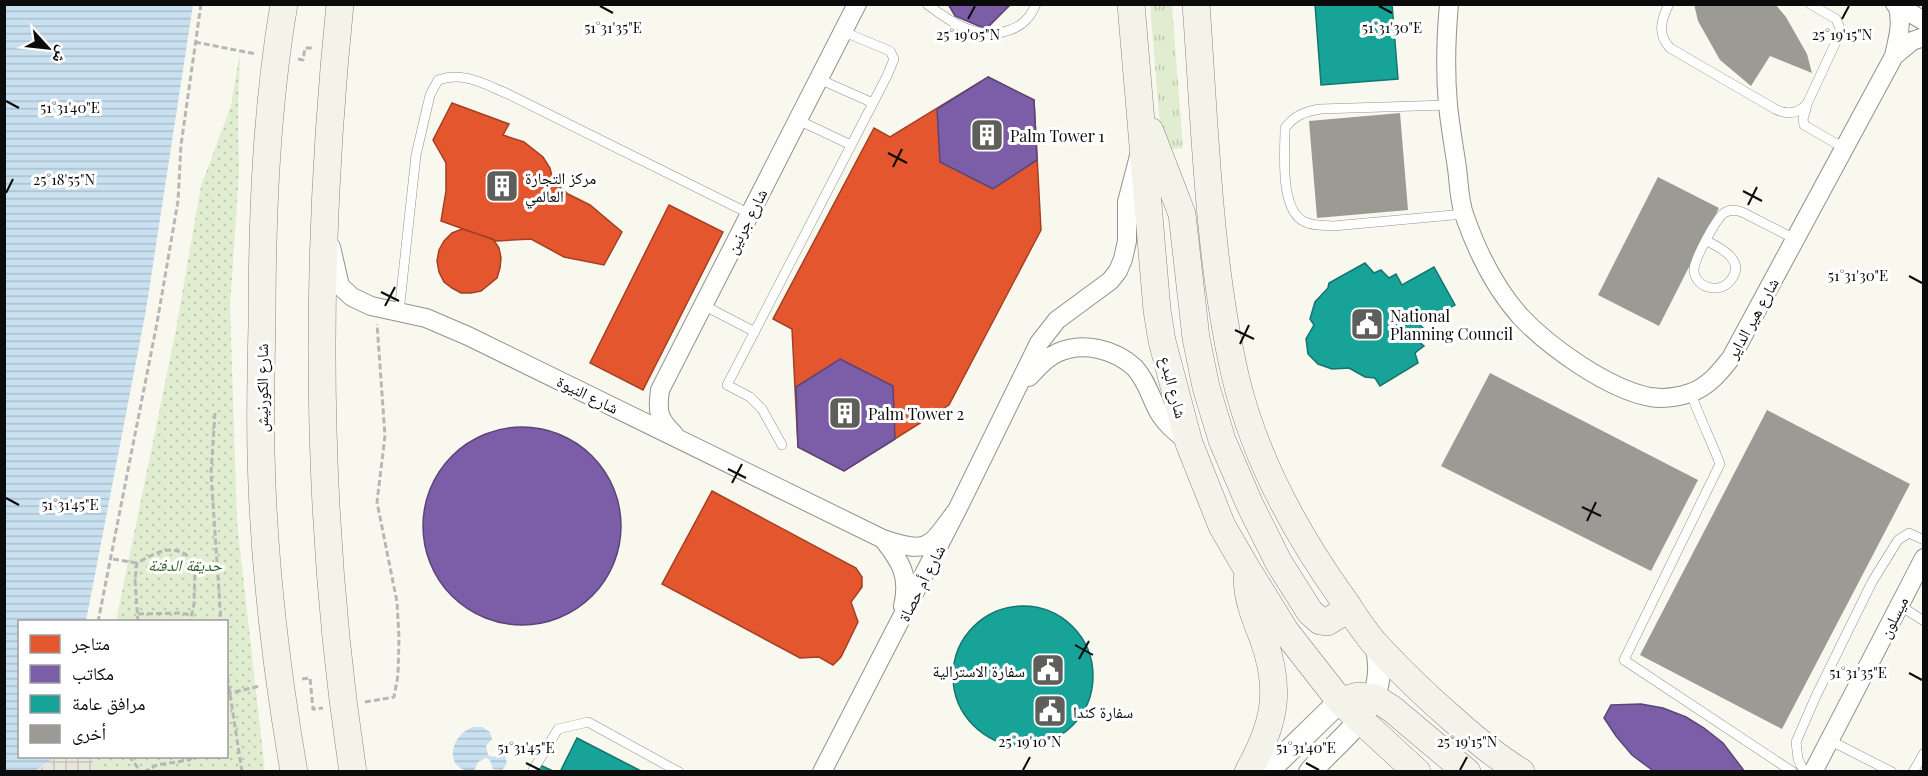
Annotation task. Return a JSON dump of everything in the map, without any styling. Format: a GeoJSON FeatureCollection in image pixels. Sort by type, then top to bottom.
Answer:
{"type":"FeatureCollection","features":[{"type":"Feature","properties":{"kind":"main road","name":"شارع الكورنيش"},"geometry":{"type":"LineString","coordinates":[[284,4],[275,57],[268,150],[262,281],[261,453],[268,566],[292,769]]}},
{"type":"Feature","properties":{"kind":"main road"},"geometry":{"type":"LineString","coordinates":[[340,4],[332,85],[323,233],[321,400],[329,568],[343,706],[354,771]]}},
{"type":"Feature","properties":{"kind":"main road","name":"شارع البدع"},"geometry":{"type":"LineString","coordinates":[[1131,4],[1157,310],[1162,341],[1189,443],[1222,526],[1286,632],[1349,710],[1418,771]]}},
{"type":"Feature","properties":{"kind":"main road"},"geometry":{"type":"LineString","coordinates":[[1196,4],[1210,202],[1224,324],[1235,377],[1250,425],[1286,510],[1313,556],[1376,645],[1430,700],[1472,736],[1521,771]]}},
{"type":"Feature","properties":{"kind":"main road"},"geometry":{"type":"LineString","coordinates":[[1140,105],[1182,214],[1196,338],[1206,387],[1222,440],[1250,505],[1279,562],[1310,612],[1320,621],[1327,622],[1340,614],[1347,606]]}},
{"type":"Feature","properties":{"kind":"main road"},"geometry":{"type":"LineString","coordinates":[[1246,569],[1253,616],[1269,657],[1274,679],[1275,702],[1266,735],[1248,771]]}},
{"type":"Feature","properties":{"kind":"main road"},"geometry":{"type":"LineString","coordinates":[[1349,710],[1358,696],[1374,698],[1392,709],[1467,771]]}},
{"type":"Feature","properties":{"kind":"street","name":"شارع هير الداير"},"geometry":{"type":"LineString","coordinates":[[1449,4],[1448,105],[1464,214],[1478,250],[1520,315],[1550,344],[1601,377],[1639,394],[1670,398],[1691,393],[1707,384],[1731,358],[1894,56],[1901,28],[1897,5]]}},
{"type":"Feature","properties":{"kind":"street"},"geometry":{"type":"LineString","coordinates":[[1897,5],[1923,21]]}},
{"type":"Feature","properties":{"kind":"street","name":"شارع جرنين"},"geometry":{"type":"LineString","coordinates":[[678,437],[662,420],[658,408],[660,390],[855,7]]}},
{"type":"Feature","properties":{"kind":"street","name":"شارع هير الداير"},"geometry":{"type":"LineString","coordinates":[[1894,56],[1912,41],[1923,37]]}},
{"type":"Feature","properties":{"kind":"street","name":"شارع أم حصاة"},"geometry":{"type":"LineString","coordinates":[[822,771],[899,626],[1039,344],[1048,331],[1073,306],[1110,281],[1118,271],[1127,241],[1127,202],[1143,143]]}},
{"type":"Feature","properties":{"kind":"street","name":"شارع النيوة"},"geometry":{"type":"LineString","coordinates":[[323,233],[333,253],[340,286],[352,297],[377,308],[426,318],[460,333],[678,437],[883,539],[919,548],[937,536],[957,510]]}},
{"type":"Feature","properties":{"kind":"street","name":"شارع أم حصاة"},"geometry":{"type":"LineString","coordinates":[[1015,392],[1056,353],[1078,347],[1107,351],[1134,368],[1144,380],[1162,418],[1189,443]]}},
{"type":"Feature","properties":{"kind":"street","name":"شارع النيوة"},"geometry":{"type":"LineString","coordinates":[[883,539],[897,557],[906,582],[905,600],[899,626]]}},
{"type":"Feature","properties":{"kind":"street","name":"ميسلون"},"geometry":{"type":"LineString","coordinates":[[1813,771],[1923,558]]}},
{"type":"Feature","properties":{"kind":"street"},"geometry":{"type":"LineString","coordinates":[[1374,698],[1380,672],[1380,659],[1376,645]]}},
{"type":"Feature","properties":{"kind":"street"},"geometry":{"type":"LineString","coordinates":[[1267,771],[1349,710]]}},
{"type":"Feature","properties":{"kind":"street"},"geometry":{"type":"LineString","coordinates":[[1310,771],[1349,710]]}},
{"type":"Feature","properties":{"kind":"lane"},"geometry":{"type":"LineString","coordinates":[[927,4],[963,27],[977,33],[999,34],[1021,26],[1029,18],[1036,4]]}},
{"type":"Feature","properties":{"kind":"lane"},"geometry":{"type":"LineString","coordinates":[[1669,4],[1661,25],[1662,38],[1670,48],[1781,112],[1798,111],[1807,104]]}},
{"type":"Feature","properties":{"kind":"lane"},"geometry":{"type":"LineString","coordinates":[[1810,4],[1836,19],[1841,31],[1807,104],[1803,119],[1804,125],[1844,148]]}},
{"type":"Feature","properties":{"kind":"lane"},"geometry":{"type":"LineString","coordinates":[[782,445],[762,409],[750,397],[727,385],[894,59],[890,51],[844,32]]}},
{"type":"Feature","properties":{"kind":"lane"},"geometry":{"type":"LineString","coordinates":[[399,312],[416,155],[430,95],[438,80],[449,76],[465,76],[506,93],[750,214]]}},
{"type":"Feature","properties":{"kind":"lane"},"geometry":{"type":"LineString","coordinates":[[819,80],[873,103]]}},
{"type":"Feature","properties":{"kind":"lane"},"geometry":{"type":"LineString","coordinates":[[1448,105],[1320,109],[1303,112],[1291,120],[1286,128],[1286,188],[1296,215],[1305,222],[1317,225],[1333,226],[1464,214]]}},
{"type":"Feature","properties":{"kind":"lane"},"geometry":{"type":"LineString","coordinates":[[798,120],[851,145]]}},
{"type":"Feature","properties":{"kind":"lane"},"geometry":{"type":"LineString","coordinates":[[1707,241],[1728,252],[1734,262],[1732,279],[1717,288],[1700,283],[1694,271],[1697,259],[1707,241],[1722,215],[1730,210],[1736,210],[1795,239]]}},
{"type":"Feature","properties":{"kind":"lane"},"geometry":{"type":"LineString","coordinates":[[703,305],[755,332]]}},
{"type":"Feature","properties":{"kind":"lane"},"geometry":{"type":"LineString","coordinates":[[1691,393],[1700,420],[1720,464],[1624,660],[1793,771]]}},
{"type":"Feature","properties":{"kind":"lane"},"geometry":{"type":"LineString","coordinates":[[1804,771],[1798,759],[1796,742],[1872,582],[1898,540],[1909,533],[1923,540]]}},
{"type":"Feature","properties":{"kind":"lane"},"geometry":{"type":"LineString","coordinates":[[1899,604],[1923,621]]}},
{"type":"Feature","properties":{"kind":"lane"},"geometry":{"type":"LineString","coordinates":[[532,771],[558,729],[588,722],[680,771]]}},
{"type":"Feature","properties":{"kind":"lane"},"geometry":{"type":"LineString","coordinates":[[1829,740],[1892,771]]}},
{"type":"Feature","properties":{"kind":"lane"},"geometry":{"type":"LineString","coordinates":[[1913,771],[1923,753]]}},
{"type":"Feature","properties":{"kind":"path"},"geometry":{"type":"LineString","coordinates":[[98,620],[112,559],[178,201],[181,145],[201,4]]}},
{"type":"Feature","properties":{"kind":"path"},"geometry":{"type":"LineString","coordinates":[[377,308],[385,436],[378,496]]}},
{"type":"Feature","properties":{"kind":"path"},"geometry":{"type":"LineString","coordinates":[[215,413],[211,473],[221,620]]}},
{"type":"Feature","properties":{"kind":"path"},"geometry":{"type":"LineString","coordinates":[[112,559],[138,563],[167,550],[185,554],[195,566],[196,573],[194,604],[190,620]]}},
{"type":"Feature","properties":{"kind":"path"},"geometry":{"type":"LineString","coordinates":[[138,563],[135,580],[138,620]]}},
{"type":"Feature","properties":{"kind":"path"},"geometry":{"type":"LineString","coordinates":[[138,614],[182,613],[190,615]]}},
{"type":"Feature","properties":{"kind":"path"},"geometry":{"type":"LineString","coordinates":[[228,681],[242,771]]}},
{"type":"Feature","properties":{"kind":"path"},"geometry":{"type":"LineString","coordinates":[[131,758],[143,771],[157,765],[192,758]]}},
{"type":"Feature","properties":{"kind":"green space"},"geometry":{"type":"Polygon","coordinates":[[[1150,5],[1172,5],[1183,148],[1162,150],[1150,5]]]}},
{"type":"Feature","properties":{"kind":"green space","name":"حديقة الدفنة"},"geometry":{"type":"Polygon","coordinates":[[[240,57],[239,174],[230,305],[237,522],[265,771],[94,771],[93,758],[228,758],[228,620],[116,620],[175,335],[201,186],[231,106],[240,57]]]}},
{"type":"Feature","properties":{"kind":"shaded area"},"geometry":{"type":"Polygon","coordinates":[[[55,758],[93,758],[94,771],[35,772],[55,758]]]}},
{"type":"Feature","properties":{"kind":"water"},"geometry":{"type":"Polygon","coordinates":[[[5,4],[193,5],[146,310],[86,620],[18,620],[18,758],[54,758],[35,771],[4,771],[5,4]]]}},
{"type":"Feature","properties":{"kind":"water"},"geometry":{"type":"Polygon","coordinates":[[[473,727],[482,727],[490,732],[492,739],[486,746],[488,755],[505,756],[507,764],[502,770],[493,769],[490,760],[486,758],[478,762],[474,771],[464,770],[457,766],[453,752],[455,745],[465,731],[473,727]]]}},
{"type":"Feature","properties":{"kind":"building: متاجر"},"geometry":{"type":"Polygon","coordinates":[[[988,77],[1034,100],[1041,230],[949,405],[844,471],[798,447],[792,329],[773,319],[874,128],[890,137],[988,77]]]}},
{"type":"Feature","properties":{"kind":"building: متاجر","name":"مركز التجارة العالمي"},"geometry":{"type":"Polygon","coordinates":[[[452,103],[509,124],[503,135],[524,142],[543,157],[550,168],[553,181],[568,194],[590,205],[622,232],[604,265],[564,257],[531,239],[497,241],[441,221],[446,191],[446,163],[433,140],[452,103]]]}},
{"type":"Feature","properties":{"kind":"building: متاجر"},"geometry":{"type":"Polygon","coordinates":[[[669,205],[723,232],[643,390],[590,363],[669,205]]]}},
{"type":"Feature","properties":{"kind":"building: متاجر"},"geometry":{"type":"Polygon","coordinates":[[[462,229],[493,239],[499,248],[501,258],[497,278],[481,291],[461,293],[444,282],[439,272],[437,261],[439,250],[452,233],[462,229]]]}},
{"type":"Feature","properties":{"kind":"building: متاجر"},"geometry":{"type":"Polygon","coordinates":[[[712,491],[856,568],[862,577],[862,587],[851,602],[858,622],[841,657],[833,665],[819,657],[800,658],[662,584],[712,491]]]}},
{"type":"Feature","properties":{"kind":"building: مكاتب"},"geometry":{"type":"Polygon","coordinates":[[[948,4],[1011,4],[986,29],[955,16],[948,4]]]}},
{"type":"Feature","properties":{"kind":"building: مكاتب","name":"Palm Tower 1"},"geometry":{"type":"Polygon","coordinates":[[[988,77],[1034,100],[1037,160],[993,189],[940,162],[937,109],[988,77]]]}},
{"type":"Feature","properties":{"kind":"building: مكاتب","name":"Palm Tower 2"},"geometry":{"type":"Polygon","coordinates":[[[840,359],[893,386],[895,439],[844,471],[798,447],[796,387],[840,359]]]}},
{"type":"Feature","properties":{"kind":"building: مكاتب"},"geometry":{"type":"Polygon","coordinates":[[[522,427],[551,431],[569,439],[592,456],[609,479],[617,497],[621,526],[617,555],[609,573],[592,596],[569,613],[551,621],[522,625],[493,621],[475,613],[452,596],[435,573],[427,555],[423,526],[427,497],[435,479],[452,456],[475,439],[493,431],[522,427]]]}},
{"type":"Feature","properties":{"kind":"building: مكاتب"},"geometry":{"type":"Polygon","coordinates":[[[1641,704],[1663,708],[1686,717],[1704,728],[1723,743],[1745,772],[1655,772],[1632,755],[1604,718],[1611,705],[1641,704]]]}},
{"type":"Feature","properties":{"kind":"building: مرافق عامة"},"geometry":{"type":"Polygon","coordinates":[[[1315,4],[1392,4],[1398,79],[1321,85],[1315,4]]]}},
{"type":"Feature","properties":{"kind":"building: مرافق عامة","name":"National Planning Council"},"geometry":{"type":"Polygon","coordinates":[[[1365,263],[1374,273],[1381,270],[1389,278],[1396,274],[1402,285],[1434,267],[1455,305],[1419,324],[1427,332],[1418,341],[1424,346],[1415,353],[1418,363],[1380,386],[1375,378],[1365,377],[1349,368],[1332,369],[1318,364],[1308,354],[1306,339],[1314,325],[1310,319],[1315,302],[1328,288],[1329,283],[1365,263]]]}},
{"type":"Feature","properties":{"kind":"building: مرافق عامة"},"geometry":{"type":"Polygon","coordinates":[[[1023,606],[1050,611],[1073,626],[1088,649],[1093,676],[1088,703],[1073,726],[1050,741],[1023,746],[996,741],[973,726],[958,703],[953,676],[958,649],[973,626],[996,611],[1023,606]]]}},
{"type":"Feature","properties":{"kind":"building: مرافق عامة"},"geometry":{"type":"Polygon","coordinates":[[[577,738],[643,772],[560,772],[577,738]]]}},
{"type":"Feature","properties":{"kind":"building: مرافق عامة"},"geometry":{"type":"Polygon","coordinates":[[[540,765],[555,772],[537,772],[540,765]]]}},
{"type":"Feature","properties":{"kind":"building: أخرى"},"geometry":{"type":"Polygon","coordinates":[[[1694,4],[1775,4],[1786,17],[1807,54],[1812,73],[1770,56],[1751,86],[1720,60],[1698,21],[1694,4]]]}},
{"type":"Feature","properties":{"kind":"building: أخرى"},"geometry":{"type":"Polygon","coordinates":[[[1400,113],[1408,210],[1317,218],[1309,121],[1400,113]]]}},
{"type":"Feature","properties":{"kind":"building: أخرى"},"geometry":{"type":"Polygon","coordinates":[[[1658,177],[1719,208],[1659,326],[1598,295],[1658,177]]]}},
{"type":"Feature","properties":{"kind":"building: أخرى"},"geometry":{"type":"Polygon","coordinates":[[[1490,373],[1698,480],[1651,571],[1441,466],[1490,373]]]}},
{"type":"Feature","properties":{"kind":"building: أخرى"},"geometry":{"type":"Polygon","coordinates":[[[1767,410],[1910,484],[1782,729],[1640,655],[1767,410]]]}},
{"type":"Feature","properties":{"kind":"place","name":"Palm Tower 1"},"geometry":{"type":"Point","coordinates":[987,135]}},
{"type":"Feature","properties":{"kind":"place","name":"مركز التجارة العالمي"},"geometry":{"type":"Point","coordinates":[502,186]}},
{"type":"Feature","properties":{"kind":"place","name":"National Planning Council"},"geometry":{"type":"Point","coordinates":[1367,324]}},
{"type":"Feature","properties":{"kind":"place","name":"Palm Tower 2"},"geometry":{"type":"Point","coordinates":[845,413]}},
{"type":"Feature","properties":{"kind":"place","name":"سفارة الاسترالية"},"geometry":{"type":"Point","coordinates":[1048,670]}},
{"type":"Feature","properties":{"kind":"place","name":"سفارة كندا"},"geometry":{"type":"Point","coordinates":[1050,711]}}]}
